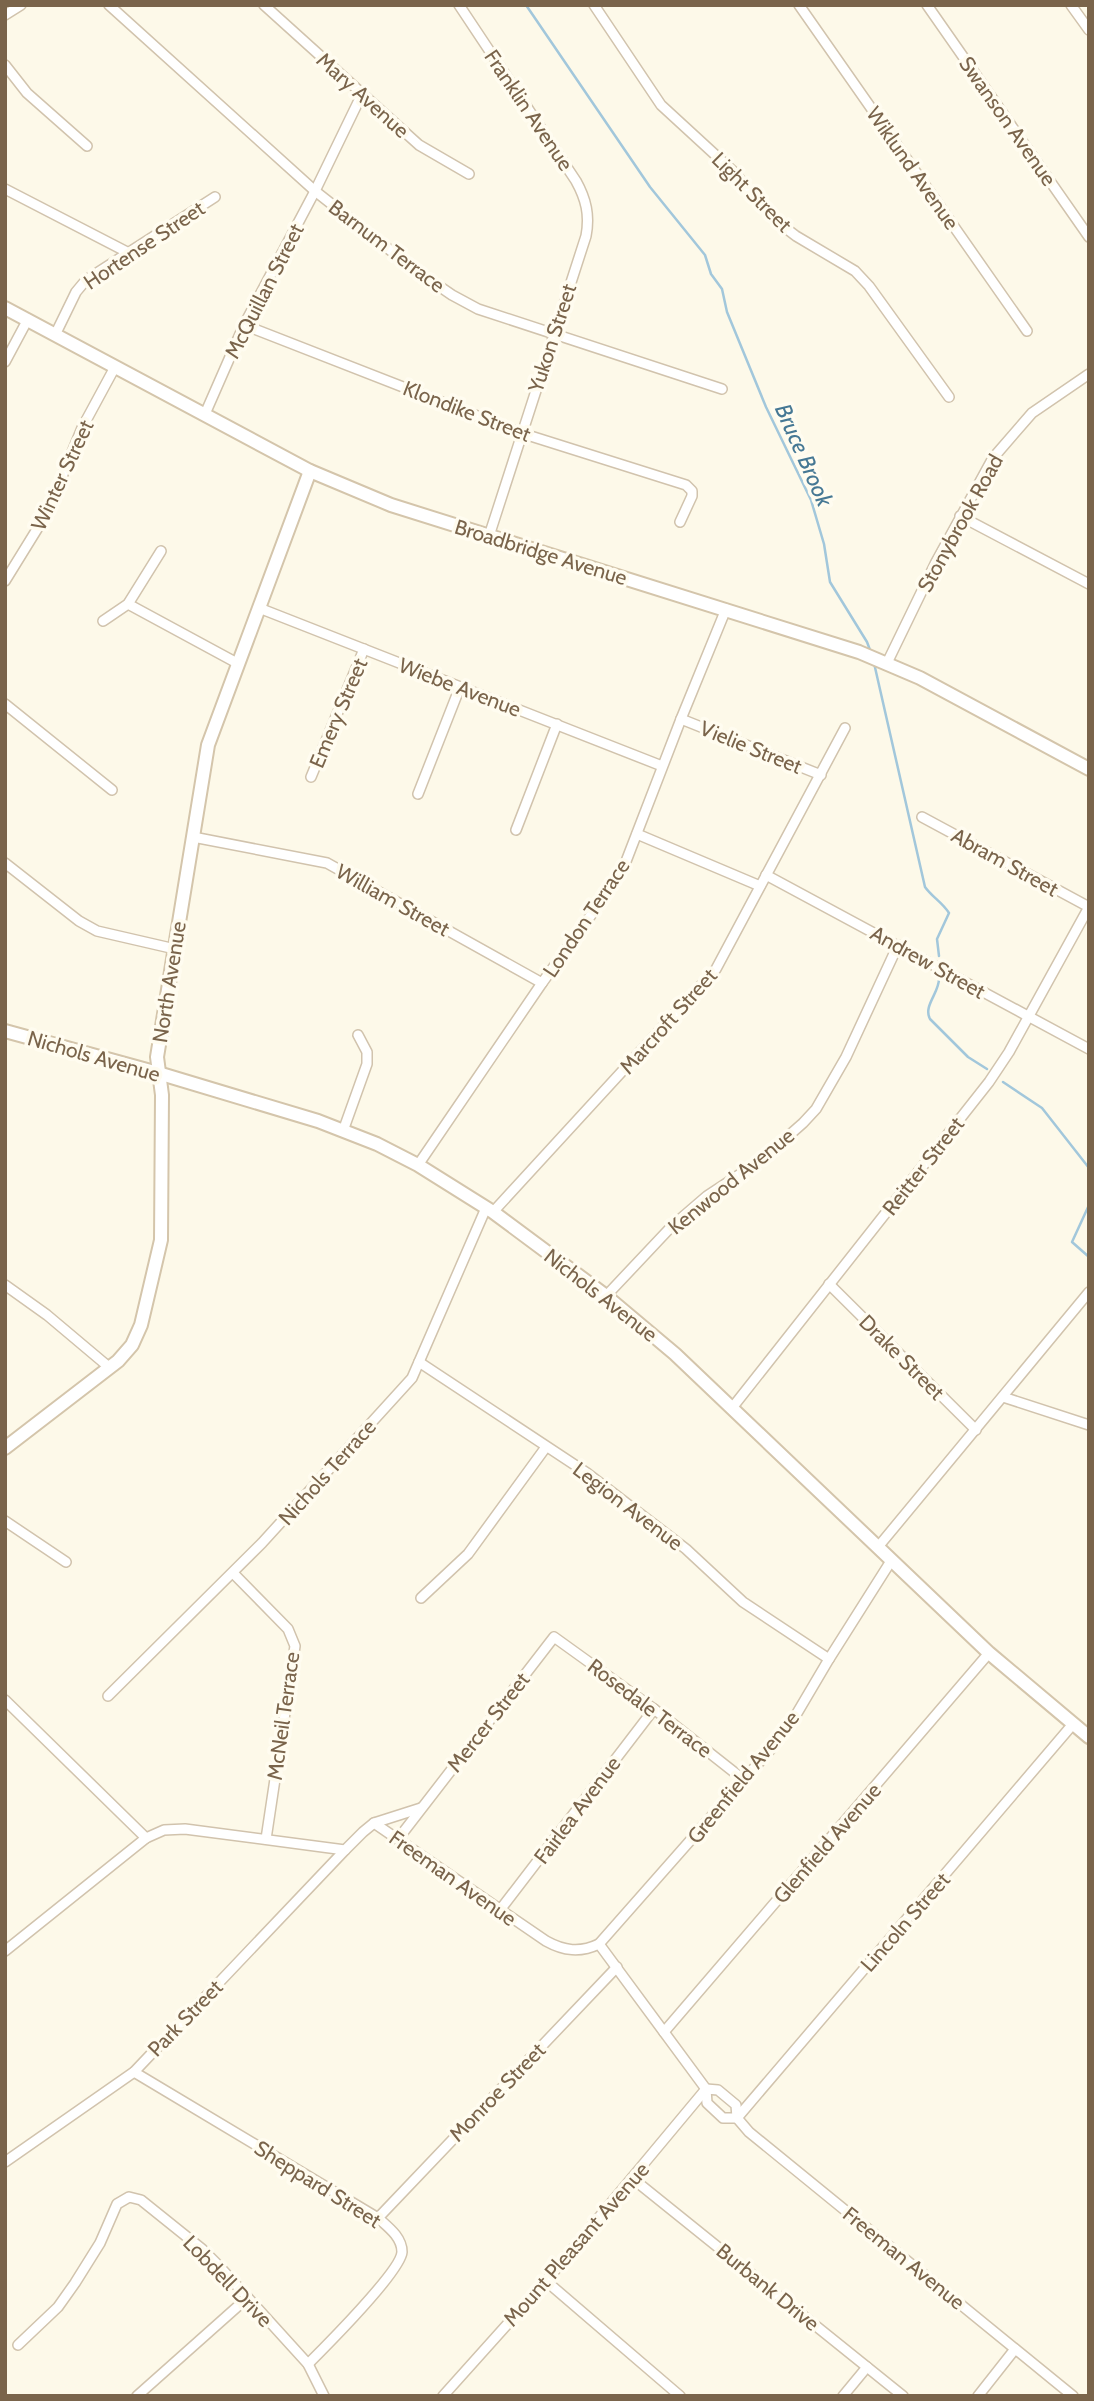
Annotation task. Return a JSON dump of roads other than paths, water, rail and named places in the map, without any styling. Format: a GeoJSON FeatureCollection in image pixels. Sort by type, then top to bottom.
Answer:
{"type":"FeatureCollection","features":[{"type":"Feature","properties":{"kind":"main road","name":"Broadbridge Avenue"},"geometry":{"type":"LineString","coordinates":[[5,308],[310,471],[391,505],[726,609],[883,661],[920,678],[1089,769]]}},
{"type":"Feature","properties":{"kind":"main road","name":"North Avenue"},"geometry":{"type":"LineString","coordinates":[[5,1448],[110,1368],[124,1356],[137,1335],[161,1240],[162,1098],[157,1057],[208,744],[310,471]]}},
{"type":"Feature","properties":{"kind":"main road","name":"Nichols Avenue"},"geometry":{"type":"LineString","coordinates":[[5,1031],[158,1073],[343,1131],[418,1164],[489,1210],[606,1296],[732,1408],[989,1653],[1089,1737]]}},
{"type":"Feature","properties":{"kind":"street"},"geometry":{"type":"LineString","coordinates":[[5,15],[21,5]]}},
{"type":"Feature","properties":{"kind":"street","name":"Barnum Terrace"},"geometry":{"type":"LineString","coordinates":[[109,5],[315,191],[452,295],[478,309],[722,389]]}},
{"type":"Feature","properties":{"kind":"street","name":"Mary Avenue"},"geometry":{"type":"LineString","coordinates":[[264,5],[276,9],[362,94],[419,145],[470,174]]}},
{"type":"Feature","properties":{"kind":"street","name":"Franklin Avenue"},"geometry":{"type":"LineString","coordinates":[[459,5],[576,181],[584,198],[588,219]]}},
{"type":"Feature","properties":{"kind":"street","name":"Light Street"},"geometry":{"type":"LineString","coordinates":[[594,5],[661,105],[735,173],[779,223],[855,271],[869,286],[949,397]]}},
{"type":"Feature","properties":{"kind":"street","name":"Wiklund Avenue"},"geometry":{"type":"LineString","coordinates":[[799,5],[1027,331]]}},
{"type":"Feature","properties":{"kind":"street"},"geometry":{"type":"LineString","coordinates":[[1071,5],[1089,30]]}},
{"type":"Feature","properties":{"kind":"street","name":"Swanson Avenue"},"geometry":{"type":"LineString","coordinates":[[927,6],[1089,237]]}},
{"type":"Feature","properties":{"kind":"street"},"geometry":{"type":"LineString","coordinates":[[5,65],[27,93],[88,146]]}},
{"type":"Feature","properties":{"kind":"street","name":"McQuillan Street"},"geometry":{"type":"LineString","coordinates":[[205,414],[244,325],[315,191],[362,94]]}},
{"type":"Feature","properties":{"kind":"street"},"geometry":{"type":"LineString","coordinates":[[5,188],[129,253]]}},
{"type":"Feature","properties":{"kind":"street","name":"Hortense Street"},"geometry":{"type":"LineString","coordinates":[[56,333],[80,286],[215,197]]}},
{"type":"Feature","properties":{"kind":"street","name":"Yukon Street"},"geometry":{"type":"LineString","coordinates":[[489,536],[586,236],[588,219]]}},
{"type":"Feature","properties":{"kind":"street"},"geometry":{"type":"LineString","coordinates":[[5,362],[28,319]]}},
{"type":"Feature","properties":{"kind":"street","name":"Klondike Street"},"geometry":{"type":"LineString","coordinates":[[244,325],[521,433],[686,485],[692,491],[692,496],[680,522]]}},
{"type":"Feature","properties":{"kind":"street","name":"Winter Street"},"geometry":{"type":"LineString","coordinates":[[5,581],[47,513],[82,428],[115,367]]}},
{"type":"Feature","properties":{"kind":"street","name":"Stonybrook Road"},"geometry":{"type":"LineString","coordinates":[[883,661],[993,458],[1040,405],[1089,374]]}},
{"type":"Feature","properties":{"kind":"street"},"geometry":{"type":"LineString","coordinates":[[960,516],[1089,584]]}},
{"type":"Feature","properties":{"kind":"street"},"geometry":{"type":"LineString","coordinates":[[103,621],[128,604],[162,551]]}},
{"type":"Feature","properties":{"kind":"street"},"geometry":{"type":"LineString","coordinates":[[128,604],[237,663]]}},
{"type":"Feature","properties":{"kind":"street","name":"Wiebe Avenue"},"geometry":{"type":"LineString","coordinates":[[258,608],[662,766]]}},
{"type":"Feature","properties":{"kind":"street","name":"London Terrace"},"geometry":{"type":"LineString","coordinates":[[418,1164],[625,864],[726,609]]}},
{"type":"Feature","properties":{"kind":"street","name":"Emery Street"},"geometry":{"type":"LineString","coordinates":[[311,777],[364,649]]}},
{"type":"Feature","properties":{"kind":"street"},"geometry":{"type":"LineString","coordinates":[[418,794],[460,687]]}},
{"type":"Feature","properties":{"kind":"street"},"geometry":{"type":"LineString","coordinates":[[5,704],[112,790]]}},
{"type":"Feature","properties":{"kind":"street","name":"Vielie Street"},"geometry":{"type":"LineString","coordinates":[[681,719],[821,775]]}},
{"type":"Feature","properties":{"kind":"street"},"geometry":{"type":"LineString","coordinates":[[516,830],[557,724]]}},
{"type":"Feature","properties":{"kind":"street","name":"Marcroft Street"},"geometry":{"type":"LineString","coordinates":[[489,1210],[716,969],[845,728]]}},
{"type":"Feature","properties":{"kind":"street","name":"Abram Street"},"geometry":{"type":"LineString","coordinates":[[922,817],[1089,907]]}},
{"type":"Feature","properties":{"kind":"street"},"geometry":{"type":"LineString","coordinates":[[637,834],[760,886]]}},
{"type":"Feature","properties":{"kind":"street","name":"William Street"},"geometry":{"type":"LineString","coordinates":[[193,837],[327,863],[542,983]]}},
{"type":"Feature","properties":{"kind":"street"},"geometry":{"type":"LineString","coordinates":[[5,863],[79,921],[97,931],[175,950]]}},
{"type":"Feature","properties":{"kind":"street","name":"Andrew Street"},"geometry":{"type":"LineString","coordinates":[[766,875],[1089,1049]]}},
{"type":"Feature","properties":{"kind":"street","name":"Reitter Street"},"geometry":{"type":"LineString","coordinates":[[732,1408],[989,1082],[1009,1052],[1089,907]]}},
{"type":"Feature","properties":{"kind":"street","name":"Kenwood Avenue"},"geometry":{"type":"LineString","coordinates":[[606,1296],[671,1227],[707,1196],[760,1161],[816,1109],[845,1057],[898,945]]}},
{"type":"Feature","properties":{"kind":"street"},"geometry":{"type":"LineString","coordinates":[[343,1131],[367,1064],[367,1052],[358,1035]]}},
{"type":"Feature","properties":{"kind":"street","name":"Nichols Terrace"},"geometry":{"type":"LineString","coordinates":[[108,1696],[233,1573],[405,1386],[419,1362],[489,1210]]}},
{"type":"Feature","properties":{"kind":"street","name":"Drake Street"},"geometry":{"type":"LineString","coordinates":[[829,1284],[976,1430]]}},
{"type":"Feature","properties":{"kind":"street"},"geometry":{"type":"LineString","coordinates":[[5,1285],[47,1315],[110,1368]]}},
{"type":"Feature","properties":{"kind":"street"},"geometry":{"type":"LineString","coordinates":[[878,1547],[1089,1292]]}},
{"type":"Feature","properties":{"kind":"street","name":"Legion Avenue"},"geometry":{"type":"LineString","coordinates":[[419,1362],[587,1473],[686,1549],[743,1602],[828,1659]]}},
{"type":"Feature","properties":{"kind":"street"},"geometry":{"type":"LineString","coordinates":[[1003,1396],[1089,1425]]}},
{"type":"Feature","properties":{"kind":"street"},"geometry":{"type":"LineString","coordinates":[[421,1598],[468,1554],[546,1447]]}},
{"type":"Feature","properties":{"kind":"street"},"geometry":{"type":"LineString","coordinates":[[5,1521],[66,1562]]}},
{"type":"Feature","properties":{"kind":"street","name":"Greenfield Avenue"},"geometry":{"type":"LineString","coordinates":[[599,1944],[744,1780],[793,1720],[828,1659],[891,1561]]}},
{"type":"Feature","properties":{"kind":"street","name":"McNeil Terrace"},"geometry":{"type":"LineString","coordinates":[[233,1573],[288,1629],[295,1646],[265,1839]]}},
{"type":"Feature","properties":{"kind":"street","name":"Rosedale Terrace"},"geometry":{"type":"LineString","coordinates":[[554,1637],[654,1709],[744,1780]]}},
{"type":"Feature","properties":{"kind":"street","name":"Mercer Street"},"geometry":{"type":"LineString","coordinates":[[398,1839],[554,1637]]}},
{"type":"Feature","properties":{"kind":"street","name":"Glenfield Avenue"},"geometry":{"type":"LineString","coordinates":[[664,2032],[989,1653]]}},
{"type":"Feature","properties":{"kind":"street"},"geometry":{"type":"LineString","coordinates":[[5,1700],[146,1838]]}},
{"type":"Feature","properties":{"kind":"street","name":"Fairlea Avenue"},"geometry":{"type":"LineString","coordinates":[[499,1910],[654,1709]]}},
{"type":"Feature","properties":{"kind":"street","name":"Lincoln Street"},"geometry":{"type":"LineString","coordinates":[[737,2118],[1073,1724]]}},
{"type":"Feature","properties":{"kind":"street"},"geometry":{"type":"LineString","coordinates":[[374,1824],[423,1808]]}},
{"type":"Feature","properties":{"kind":"street","name":"Freeman Avenue"},"geometry":{"type":"LineString","coordinates":[[345,1850],[374,1824],[556,1947],[574,1950],[599,1944],[706,2089],[707,2103],[723,2118],[737,2118]]}},
{"type":"Feature","properties":{"kind":"street"},"geometry":{"type":"LineString","coordinates":[[5,1951],[146,1838],[164,1830],[177,1829],[345,1850]]}},
{"type":"Feature","properties":{"kind":"street","name":"Park Street"},"geometry":{"type":"LineString","coordinates":[[5,2162],[134,2071],[345,1850]]}},
{"type":"Feature","properties":{"kind":"street","name":"Monroe Street"},"geometry":{"type":"LineString","coordinates":[[378,2218],[617,1967]]}},
{"type":"Feature","properties":{"kind":"street","name":"Sheppard Street"},"geometry":{"type":"LineString","coordinates":[[134,2071],[378,2218],[396,2236],[400,2243],[401,2257],[356,2315],[308,2364]]}},
{"type":"Feature","properties":{"kind":"street","name":"Freeman Avenue"},"geometry":{"type":"LineString","coordinates":[[706,2089],[718,2090],[736,2105],[737,2118],[749,2132],[1073,2396]]}},
{"type":"Feature","properties":{"kind":"street","name":"Mount Pleasant Avenue"},"geometry":{"type":"LineString","coordinates":[[447,2394],[546,2281],[706,2089]]}},
{"type":"Feature","properties":{"kind":"street","name":"Burbank Drive"},"geometry":{"type":"LineString","coordinates":[[632,2178],[903,2396]]}},
{"type":"Feature","properties":{"kind":"street","name":"Lobdell Drive"},"geometry":{"type":"LineString","coordinates":[[18,2345],[58,2307],[100,2243],[117,2204],[129,2197],[141,2200],[202,2249],[308,2364],[324,2396]]}},
{"type":"Feature","properties":{"kind":"street"},"geometry":{"type":"LineString","coordinates":[[546,2281],[680,2396]]}},
{"type":"Feature","properties":{"kind":"street"},"geometry":{"type":"LineString","coordinates":[[137,2396],[246,2299]]}},
{"type":"Feature","properties":{"kind":"street"},"geometry":{"type":"LineString","coordinates":[[978,2396],[1015,2349]]}},
{"type":"Feature","properties":{"kind":"street"},"geometry":{"type":"LineString","coordinates":[[843,2396],[867,2367]]}},
{"type":"Feature","properties":{"kind":"waterway","name":"Bruce Brook"},"geometry":{"type":"LineString","coordinates":[[526,5],[650,187],[705,255],[711,274],[722,289],[727,312],[766,407],[811,500],[824,544],[830,582],[870,650]]}},
{"type":"Feature","properties":{"kind":"waterway","name":"Bruce Brook"},"geometry":{"type":"LineString","coordinates":[[874,663],[925,887],[949,913],[937,939],[939,956]]}},
{"type":"Feature","properties":{"kind":"waterway","name":"Bruce Brook"},"geometry":{"type":"LineString","coordinates":[[939,979],[928,1009],[930,1019],[968,1057],[987,1069]]}},
{"type":"Feature","properties":{"kind":"waterway","name":"Bruce Brook"},"geometry":{"type":"LineString","coordinates":[[1003,1082],[1042,1108],[1089,1168]]}},
{"type":"Feature","properties":{"kind":"waterway","name":"Bruce Brook"},"geometry":{"type":"LineString","coordinates":[[1089,1205],[1072,1242],[1089,1257]]}}]}
